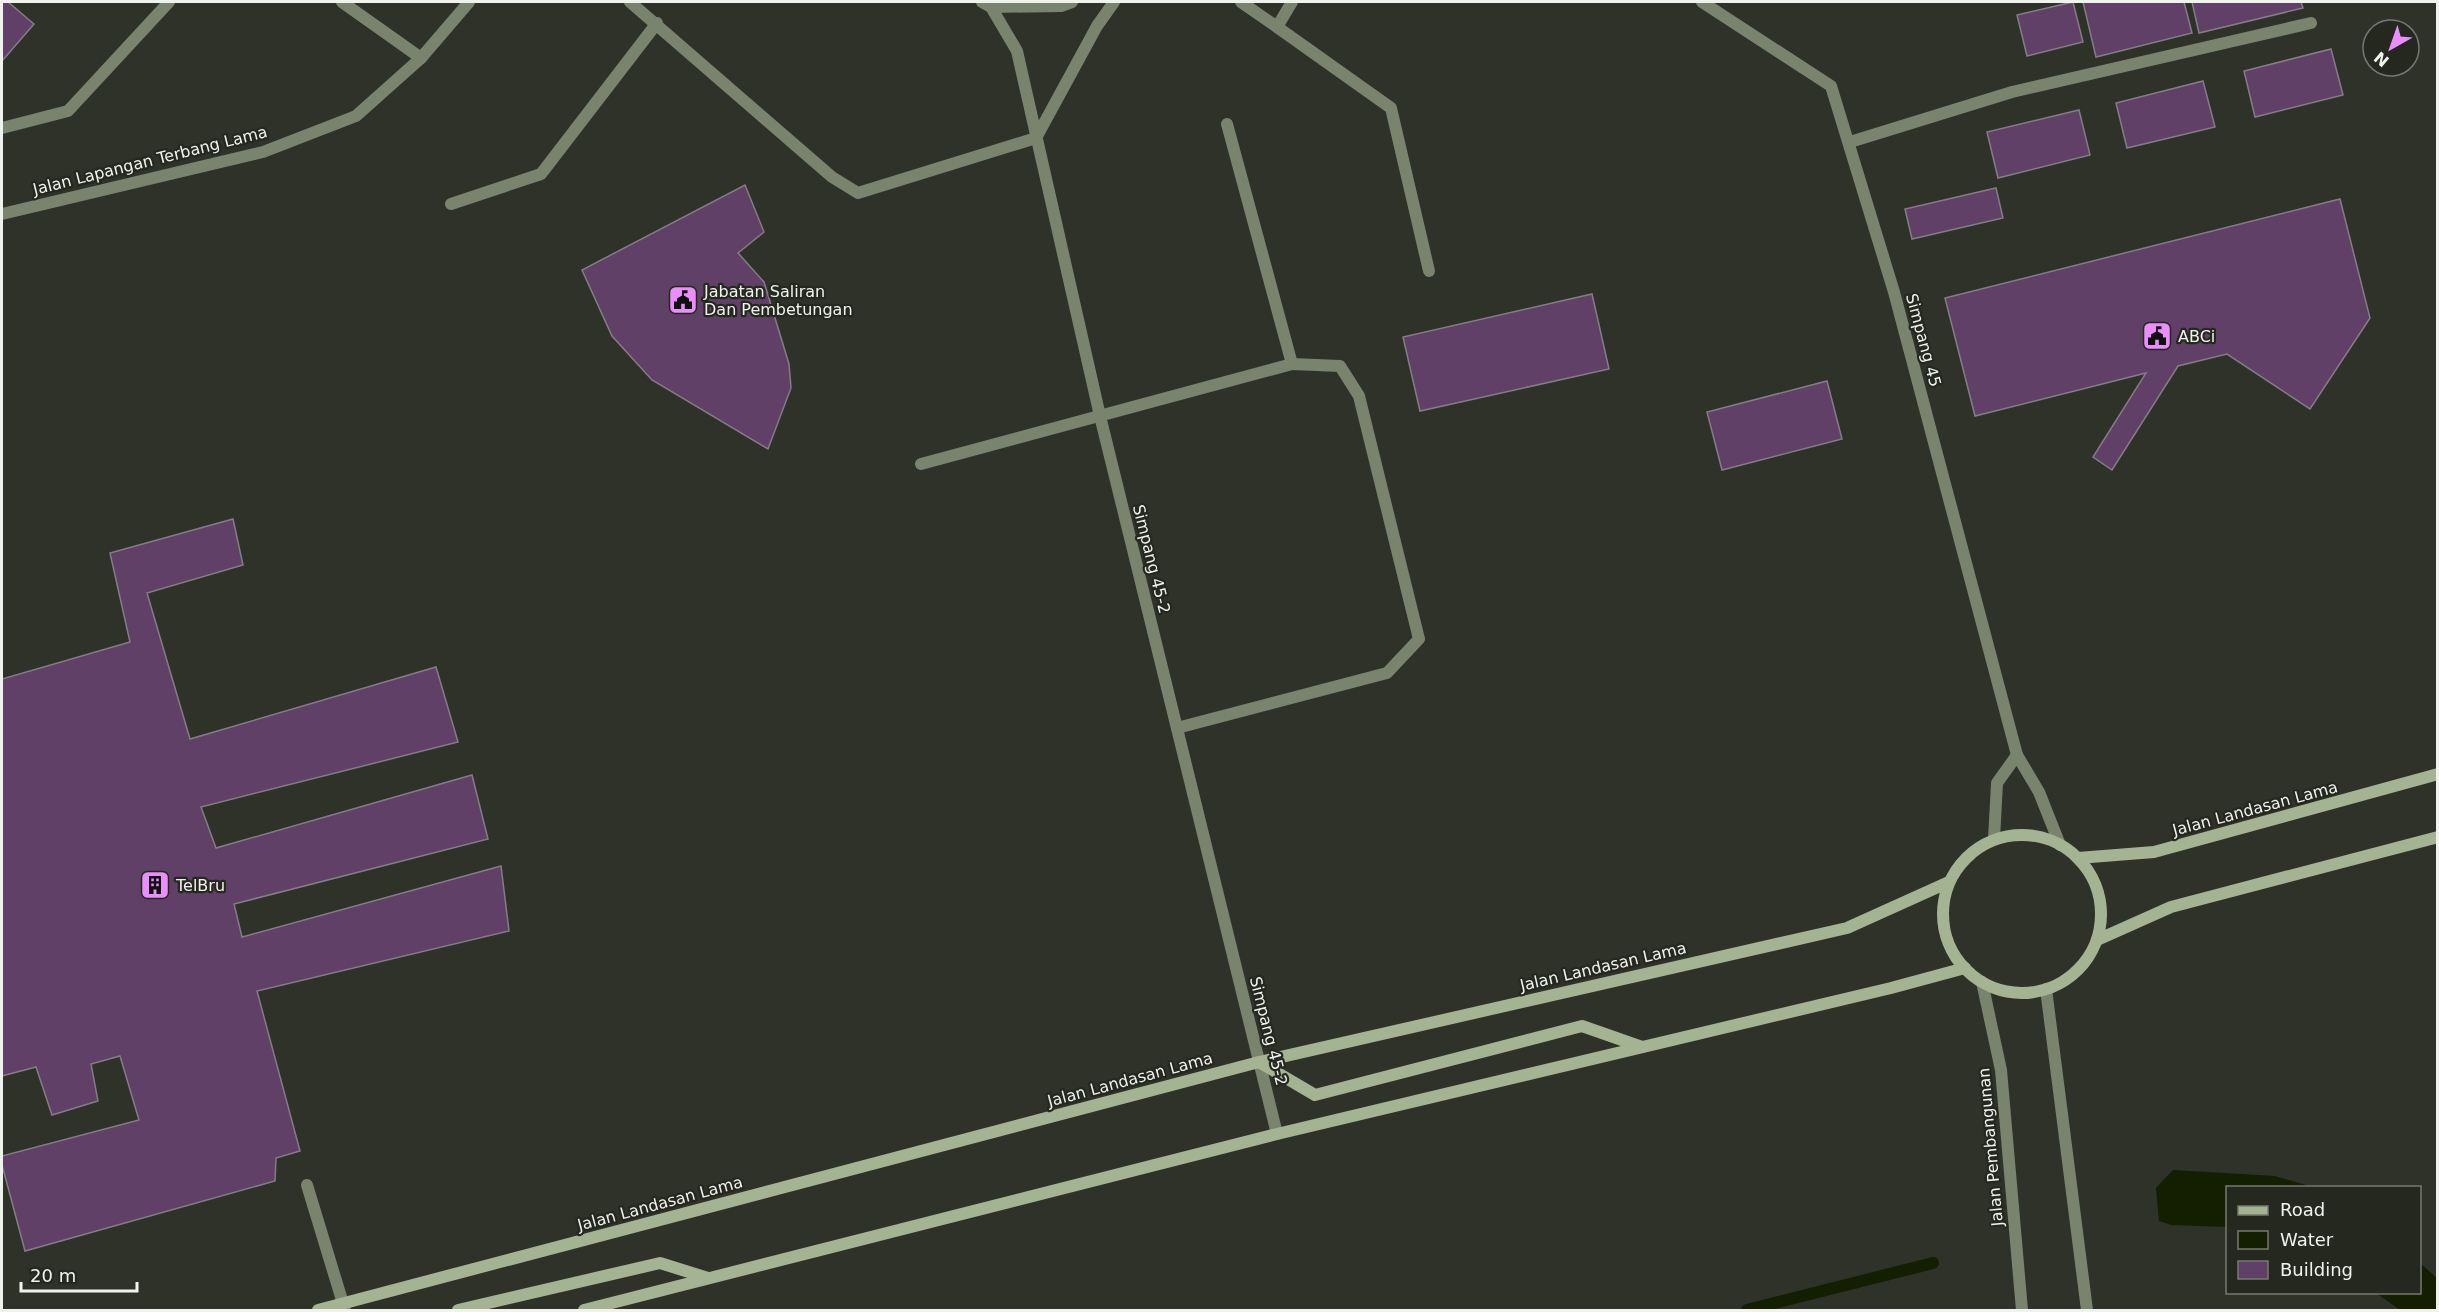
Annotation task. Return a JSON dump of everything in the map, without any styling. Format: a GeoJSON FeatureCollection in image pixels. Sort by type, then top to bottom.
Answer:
{"type":"FeatureCollection","features":[{"type":"Feature","properties":{"kind":"main road","name":"Jalan Landasan Lama"},"geometry":{"type":"LineString","coordinates":[[2078,858],[2154,852],[2438,774]]}},
{"type":"Feature","properties":{"kind":"main road"},"geometry":{"type":"LineString","coordinates":[[2017,835],[2038,836],[2060,844],[2078,858],[2091,876],[2099,896],[2101,918],[2097,940],[2085,961],[2068,979],[2046,989],[2025,993],[2002,991],[1982,982],[1965,968],[1951,949],[1944,927],[1943,904],[1949,882],[1960,864],[1975,849],[1994,839],[2017,835]]}},
{"type":"Feature","properties":{"kind":"main road"},"geometry":{"type":"LineString","coordinates":[[2097,940],[2171,907],[2438,837]]}},
{"type":"Feature","properties":{"kind":"main road","name":"Jalan Landasan Lama"},"geometry":{"type":"LineString","coordinates":[[318,1311],[347,1308],[1259,1062],[1847,928],[1949,882]]}},
{"type":"Feature","properties":{"kind":"main road"},"geometry":{"type":"LineString","coordinates":[[584,1311],[1277,1134],[1965,968]]}},
{"type":"Feature","properties":{"kind":"main road"},"geometry":{"type":"LineString","coordinates":[[1259,1062],[1315,1095],[1582,1026],[1643,1047]]}},
{"type":"Feature","properties":{"kind":"main road"},"geometry":{"type":"LineString","coordinates":[[458,1311],[660,1263],[709,1278]]}},
{"type":"Feature","properties":{"kind":"street"},"geometry":{"type":"LineString","coordinates":[[2,128],[68,111],[169,2]]}},
{"type":"Feature","properties":{"kind":"street"},"geometry":{"type":"LineString","coordinates":[[342,2],[421,58]]}},
{"type":"Feature","properties":{"kind":"street","name":"Jalan Lapangan Terbang Lama"},"geometry":{"type":"LineString","coordinates":[[2,214],[263,152],[356,116],[421,58],[469,2]]}},
{"type":"Feature","properties":{"kind":"street"},"geometry":{"type":"LineString","coordinates":[[630,2],[657,23],[832,177],[858,193],[1036,138],[1097,26],[1113,2]]}},
{"type":"Feature","properties":{"kind":"street"},"geometry":{"type":"LineString","coordinates":[[986,4],[1061,6],[1072,2]]}},
{"type":"Feature","properties":{"kind":"street"},"geometry":{"type":"LineString","coordinates":[[1241,2],[1391,108],[1429,271]]}},
{"type":"Feature","properties":{"kind":"street"},"geometry":{"type":"LineString","coordinates":[[1277,27],[1292,2]]}},
{"type":"Feature","properties":{"kind":"street","name":"Simpang 45"},"geometry":{"type":"LineString","coordinates":[[1702,2],[1831,86],[1894,292],[2017,755],[2039,792],[2060,844]]}},
{"type":"Feature","properties":{"kind":"street","name":"Simpang 45-2"},"geometry":{"type":"LineString","coordinates":[[986,4],[1017,51],[1100,416],[1277,1134]]}},
{"type":"Feature","properties":{"kind":"street"},"geometry":{"type":"LineString","coordinates":[[451,204],[542,174],[657,23]]}},
{"type":"Feature","properties":{"kind":"street"},"geometry":{"type":"LineString","coordinates":[[1850,142],[2012,92],[2311,23]]}},
{"type":"Feature","properties":{"kind":"street"},"geometry":{"type":"LineString","coordinates":[[1227,124],[1292,364]]}},
{"type":"Feature","properties":{"kind":"street"},"geometry":{"type":"LineString","coordinates":[[921,464],[1292,364],[1340,366],[1359,396],[1419,639],[1387,673],[1177,728]]}},
{"type":"Feature","properties":{"kind":"street"},"geometry":{"type":"LineString","coordinates":[[1994,839],[1997,783],[2017,755]]}},
{"type":"Feature","properties":{"kind":"street","name":"Jalan Pembangunan"},"geometry":{"type":"LineString","coordinates":[[1982,982],[2001,1070],[2022,1311]]}},
{"type":"Feature","properties":{"kind":"street"},"geometry":{"type":"LineString","coordinates":[[2046,989],[2087,1311]]}},
{"type":"Feature","properties":{"kind":"street"},"geometry":{"type":"LineString","coordinates":[[307,1185],[347,1308]]}},
{"type":"Feature","properties":{"kind":"water"},"geometry":{"type":"Polygon","coordinates":[[[2173,1170],[2275,1176],[2310,1186],[2226,1186],[2226,1227],[2171,1225],[2159,1221],[2156,1188],[2173,1170]]]}},
{"type":"Feature","properties":{"kind":"water"},"geometry":{"type":"Polygon","coordinates":[[[2421,1264],[2437,1278],[2437,1310],[2400,1310],[2377,1294],[2421,1294],[2421,1264]]]}},
{"type":"Feature","properties":{"kind":"building"},"geometry":{"type":"Polygon","coordinates":[[[2,2],[8,2],[34,24],[2,61],[2,2]]]}},
{"type":"Feature","properties":{"kind":"building"},"geometry":{"type":"Polygon","coordinates":[[[2073,2],[2083,42],[2027,56],[2017,15],[2073,2]]]}},
{"type":"Feature","properties":{"kind":"building"},"geometry":{"type":"Polygon","coordinates":[[[2083,2],[2184,2],[2192,33],[2096,57],[2083,2]]]}},
{"type":"Feature","properties":{"kind":"building"},"geometry":{"type":"Polygon","coordinates":[[[2192,2],[2301,2],[2303,8],[2199,33],[2192,2]]]}},
{"type":"Feature","properties":{"kind":"building"},"geometry":{"type":"Polygon","coordinates":[[[2331,49],[2343,95],[2255,117],[2244,71],[2331,49]]]}},
{"type":"Feature","properties":{"kind":"building"},"geometry":{"type":"Polygon","coordinates":[[[2203,81],[2215,127],[2127,148],[2116,103],[2203,81]]]}},
{"type":"Feature","properties":{"kind":"building"},"geometry":{"type":"Polygon","coordinates":[[[2079,110],[2090,155],[1998,178],[1987,132],[2079,110]]]}},
{"type":"Feature","properties":{"kind":"building","name":"Jabatan Saliran Dan Pembetungan"},"geometry":{"type":"Polygon","coordinates":[[[745,185],[764,232],[738,253],[764,282],[789,364],[791,388],[768,449],[652,380],[612,336],[582,270],[745,185]]]}},
{"type":"Feature","properties":{"kind":"building"},"geometry":{"type":"Polygon","coordinates":[[[1996,188],[2003,218],[1912,239],[1905,209],[1996,188]]]}},
{"type":"Feature","properties":{"kind":"building","name":"ABCi"},"geometry":{"type":"Polygon","coordinates":[[[2340,199],[2370,318],[2310,409],[2227,354],[2178,366],[2112,470],[2093,457],[2146,373],[1975,416],[1945,298],[2340,199]]]}},
{"type":"Feature","properties":{"kind":"building"},"geometry":{"type":"Polygon","coordinates":[[[1592,294],[1609,369],[1420,411],[1403,337],[1592,294]]]}},
{"type":"Feature","properties":{"kind":"building"},"geometry":{"type":"Polygon","coordinates":[[[1827,381],[1842,439],[1722,470],[1707,412],[1827,381]]]}},
{"type":"Feature","properties":{"kind":"building","name":"TelBru"},"geometry":{"type":"Polygon","coordinates":[[[233,519],[243,565],[147,593],[190,739],[436,667],[458,742],[201,807],[216,848],[472,775],[488,839],[234,904],[242,937],[501,866],[509,931],[257,991],[300,1151],[276,1158],[275,1181],[25,1251],[2,1165],[2,1156],[139,1120],[120,1056],[91,1064],[98,1101],[52,1115],[36,1067],[2,1076],[2,679],[130,642],[110,553],[233,519]]]}},
{"type":"Feature","properties":{"kind":"waterway"},"geometry":{"type":"LineString","coordinates":[[1747,1310],[1933,1263]]}},
{"type":"Feature","properties":{"kind":"place","name":"Jabatan Saliran Dan Pembetungan"},"geometry":{"type":"Point","coordinates":[683,300]}},
{"type":"Feature","properties":{"kind":"place","name":"ABCi"},"geometry":{"type":"Point","coordinates":[2157,336]}},
{"type":"Feature","properties":{"kind":"place","name":"TelBru"},"geometry":{"type":"Point","coordinates":[155,885]}}]}
